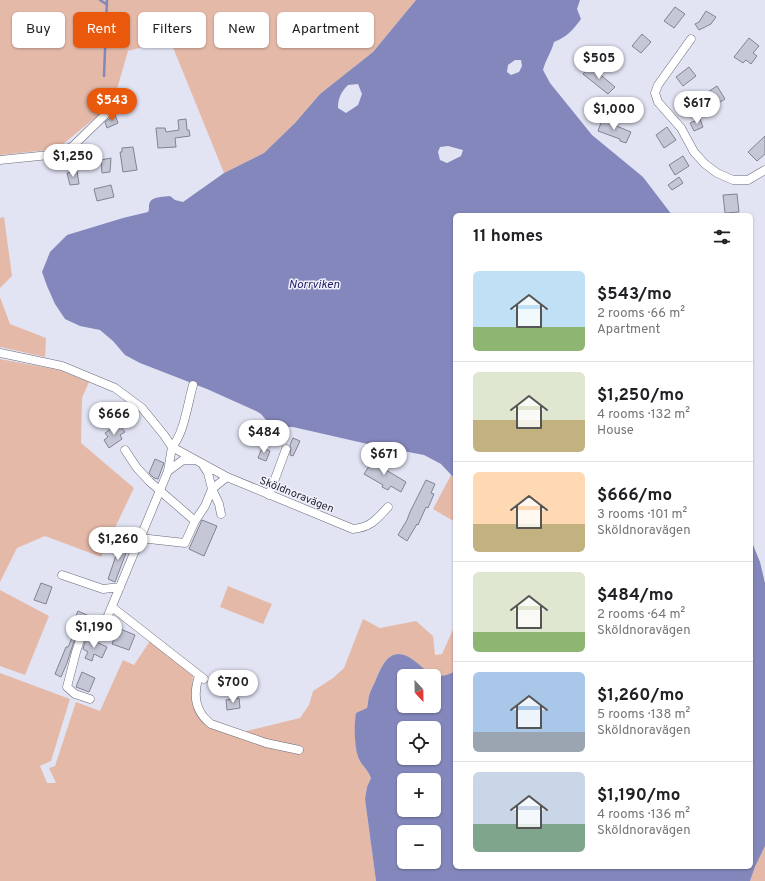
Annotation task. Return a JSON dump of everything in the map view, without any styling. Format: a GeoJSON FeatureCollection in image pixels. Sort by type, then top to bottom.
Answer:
{"type":"FeatureCollection","features":[{"type":"Feature","properties":{"kind":"street"},"geometry":{"type":"LineString","coordinates":[[691,39],[658,85],[655,94],[658,102],[681,128],[694,152],[705,164],[717,173],[733,180],[748,180],[765,170]]}},
{"type":"Feature","properties":{"kind":"street"},"geometry":{"type":"LineString","coordinates":[[0,160],[59,154],[73,146],[115,105]]}},
{"type":"Feature","properties":{"kind":"street","name":"Sköldnoravägen"},"geometry":{"type":"LineString","coordinates":[[0,352],[62,366],[115,388],[142,408],[172,447],[227,477],[352,529],[364,528],[377,519],[388,507]]}},
{"type":"Feature","properties":{"kind":"street"},"geometry":{"type":"LineString","coordinates":[[90,699],[75,694],[67,687],[76,652],[82,634],[102,630],[168,471],[172,447],[177,442],[193,385]]}},
{"type":"Feature","properties":{"kind":"street"},"geometry":{"type":"LineString","coordinates":[[269,495],[286,449]]}},
{"type":"Feature","properties":{"kind":"street"},"geometry":{"type":"LineString","coordinates":[[125,450],[137,468],[195,521]]}},
{"type":"Feature","properties":{"kind":"street"},"geometry":{"type":"LineString","coordinates":[[168,471],[183,460],[195,460]]}},
{"type":"Feature","properties":{"kind":"street"},"geometry":{"type":"LineString","coordinates":[[203,464],[208,473],[221,514]]}},
{"type":"Feature","properties":{"kind":"street"},"geometry":{"type":"LineString","coordinates":[[140,538],[186,543],[195,521],[205,506],[212,488],[227,477]]}},
{"type":"Feature","properties":{"kind":"street"},"geometry":{"type":"LineString","coordinates":[[62,575],[103,589],[120,587]]}},
{"type":"Feature","properties":{"kind":"street"},"geometry":{"type":"LineString","coordinates":[[112,606],[201,677],[196,687],[196,698],[199,710],[204,719],[211,724],[266,743],[299,750]]}},
{"type":"Feature","properties":{"kind":"shaded area"},"geometry":{"type":"Polygon","coordinates":[[[0,0],[416,0],[373,52],[320,94],[295,123],[264,153],[224,173],[173,48],[206,48],[206,12],[138,12],[138,48],[139,48],[128,51],[113,103],[57,149],[0,155],[0,0]]]}},
{"type":"Feature","properties":{"kind":"shaded area"},"geometry":{"type":"Polygon","coordinates":[[[4,217],[12,276],[0,288],[0,218],[4,217]]]}},
{"type":"Feature","properties":{"kind":"shaded area"},"geometry":{"type":"Polygon","coordinates":[[[0,297],[10,324],[46,338],[45,357],[0,347],[0,297]]]}},
{"type":"Feature","properties":{"kind":"shaded area"},"geometry":{"type":"Polygon","coordinates":[[[0,359],[59,370],[89,382],[82,398],[81,443],[134,488],[101,557],[45,536],[17,548],[0,582],[0,359]]]}},
{"type":"Feature","properties":{"kind":"shaded area"},"geometry":{"type":"Polygon","coordinates":[[[451,475],[453,477],[453,521],[433,509],[451,475]]]}},
{"type":"Feature","properties":{"kind":"shaded area"},"geometry":{"type":"Polygon","coordinates":[[[228,586],[272,604],[263,624],[220,607],[228,586]]]}},
{"type":"Feature","properties":{"kind":"shaded area"},"geometry":{"type":"Polygon","coordinates":[[[0,590],[49,616],[25,675],[0,666],[0,590]]]}},
{"type":"Feature","properties":{"kind":"shaded area"},"geometry":{"type":"Polygon","coordinates":[[[363,619],[380,628],[416,621],[433,636],[435,655],[442,654],[453,629],[453,672],[441,676],[441,669],[425,669],[409,657],[402,654],[391,656],[380,670],[370,692],[367,708],[360,712],[355,718],[357,754],[371,778],[367,787],[365,799],[376,881],[0,881],[0,673],[70,699],[51,761],[40,766],[47,783],[56,783],[49,768],[55,766],[76,702],[100,711],[123,660],[134,665],[150,641],[193,673],[192,698],[196,710],[234,734],[300,718],[309,705],[313,691],[333,678],[344,668],[363,619]]]}},
{"type":"Feature","properties":{"kind":"shaded area"},"geometry":{"type":"Polygon","coordinates":[[[765,846],[765,881],[750,881],[755,867],[765,846]]]}},
{"type":"Feature","properties":{"kind":"water","name":"Norrviken"},"geometry":{"type":"Polygon","coordinates":[[[416,0],[580,0],[577,9],[581,19],[569,33],[563,38],[554,42],[543,70],[550,83],[592,135],[643,177],[670,213],[453,213],[453,477],[441,464],[424,455],[293,427],[272,427],[261,414],[256,411],[207,389],[140,363],[125,355],[113,341],[100,330],[80,326],[65,319],[55,304],[42,272],[50,252],[67,235],[148,212],[150,202],[156,198],[170,196],[175,200],[183,202],[224,173],[264,153],[295,123],[320,94],[373,52],[416,0]],[[515,60],[508,65],[507,72],[511,75],[519,72],[522,66],[521,60],[515,60]],[[358,84],[348,85],[340,95],[338,108],[346,113],[358,105],[362,94],[358,84]],[[448,146],[440,147],[438,152],[440,160],[447,163],[461,156],[463,150],[448,146]]]}},
{"type":"Feature","properties":{"kind":"water"},"geometry":{"type":"Polygon","coordinates":[[[753,545],[760,562],[765,583],[765,846],[750,881],[376,881],[365,799],[367,787],[371,778],[357,755],[355,736],[356,713],[367,708],[370,692],[380,670],[391,656],[402,654],[409,657],[425,669],[397,669],[397,713],[441,713],[441,676],[453,672],[453,869],[753,869],[753,545]]]}},
{"type":"Feature","properties":{"kind":"building"},"geometry":{"type":"Polygon","coordinates":[[[675,7],[685,14],[674,28],[664,21],[675,7]]]}},
{"type":"Feature","properties":{"kind":"building"},"geometry":{"type":"Polygon","coordinates":[[[706,11],[716,17],[711,24],[699,30],[695,24],[699,22],[706,11]]]}},
{"type":"Feature","properties":{"kind":"building"},"geometry":{"type":"Polygon","coordinates":[[[642,34],[651,42],[641,53],[632,46],[642,34]]]}},
{"type":"Feature","properties":{"kind":"building"},"geometry":{"type":"Polygon","coordinates":[[[749,38],[759,46],[753,53],[757,56],[751,64],[746,60],[743,63],[734,57],[749,38]]]}},
{"type":"Feature","properties":{"kind":"building"},"geometry":{"type":"Polygon","coordinates":[[[590,66],[615,87],[608,94],[583,74],[590,66]]]}},
{"type":"Feature","properties":{"kind":"building"},"geometry":{"type":"Polygon","coordinates":[[[689,67],[696,76],[683,86],[676,77],[689,67]]]}},
{"type":"Feature","properties":{"kind":"building"},"geometry":{"type":"Polygon","coordinates":[[[717,86],[725,99],[705,111],[697,99],[717,86]]]}},
{"type":"Feature","properties":{"kind":"building"},"geometry":{"type":"Polygon","coordinates":[[[115,115],[118,123],[107,128],[105,122],[115,115]]]}},
{"type":"Feature","properties":{"kind":"building"},"geometry":{"type":"Polygon","coordinates":[[[186,119],[187,130],[189,130],[190,136],[175,138],[176,147],[158,148],[156,128],[165,128],[166,132],[179,130],[178,120],[186,119]]]}},
{"type":"Feature","properties":{"kind":"building"},"geometry":{"type":"Polygon","coordinates":[[[700,119],[703,127],[694,131],[690,123],[700,119]]]}},
{"type":"Feature","properties":{"kind":"building"},"geometry":{"type":"Polygon","coordinates":[[[602,120],[631,132],[626,143],[620,141],[620,139],[598,131],[602,120]]]}},
{"type":"Feature","properties":{"kind":"building"},"geometry":{"type":"Polygon","coordinates":[[[667,127],[676,140],[664,148],[656,135],[667,127]]]}},
{"type":"Feature","properties":{"kind":"building"},"geometry":{"type":"Polygon","coordinates":[[[765,136],[765,154],[757,161],[748,152],[765,136]]]}},
{"type":"Feature","properties":{"kind":"building"},"geometry":{"type":"Polygon","coordinates":[[[133,147],[137,170],[123,172],[120,152],[122,152],[122,148],[133,147]]]}},
{"type":"Feature","properties":{"kind":"building"},"geometry":{"type":"Polygon","coordinates":[[[683,156],[689,166],[675,175],[669,165],[683,156]]]}},
{"type":"Feature","properties":{"kind":"building"},"geometry":{"type":"Polygon","coordinates":[[[111,158],[110,172],[102,173],[101,160],[111,158]]]}},
{"type":"Feature","properties":{"kind":"building"},"geometry":{"type":"Polygon","coordinates":[[[77,171],[79,184],[70,185],[67,173],[77,171]]]}},
{"type":"Feature","properties":{"kind":"building"},"geometry":{"type":"Polygon","coordinates":[[[679,177],[683,183],[672,190],[668,185],[679,177]]]}},
{"type":"Feature","properties":{"kind":"building"},"geometry":{"type":"Polygon","coordinates":[[[111,185],[114,197],[97,201],[94,189],[111,185]]]}},
{"type":"Feature","properties":{"kind":"building"},"geometry":{"type":"Polygon","coordinates":[[[737,194],[739,212],[725,213],[723,195],[737,194]]]}},
{"type":"Feature","properties":{"kind":"building"},"geometry":{"type":"Polygon","coordinates":[[[120,426],[125,432],[120,435],[122,439],[109,448],[104,440],[108,437],[105,433],[114,427],[115,429],[120,426]]]}},
{"type":"Feature","properties":{"kind":"building"},"geometry":{"type":"Polygon","coordinates":[[[293,438],[300,441],[293,456],[290,455],[290,445],[293,438]]]}},
{"type":"Feature","properties":{"kind":"building"},"geometry":{"type":"Polygon","coordinates":[[[262,448],[270,451],[266,461],[258,458],[262,448]]]}},
{"type":"Feature","properties":{"kind":"building"},"geometry":{"type":"Polygon","coordinates":[[[375,457],[382,462],[381,467],[406,482],[401,492],[391,486],[388,490],[382,487],[383,485],[364,474],[375,457]]]}},
{"type":"Feature","properties":{"kind":"building"},"geometry":{"type":"Polygon","coordinates":[[[155,459],[164,463],[158,479],[154,478],[149,473],[155,459]]]}},
{"type":"Feature","properties":{"kind":"building"},"geometry":{"type":"Polygon","coordinates":[[[426,480],[435,484],[431,493],[434,494],[428,508],[426,507],[418,525],[417,524],[407,541],[398,535],[407,520],[426,480]]]}},
{"type":"Feature","properties":{"kind":"building"},"geometry":{"type":"Polygon","coordinates":[[[202,520],[217,526],[204,556],[189,549],[202,520]]]}},
{"type":"Feature","properties":{"kind":"building"},"geometry":{"type":"Polygon","coordinates":[[[121,541],[129,545],[115,582],[108,579],[121,541]]]}},
{"type":"Feature","properties":{"kind":"building"},"geometry":{"type":"Polygon","coordinates":[[[41,583],[52,587],[46,604],[34,600],[41,583]]]}},
{"type":"Feature","properties":{"kind":"building"},"geometry":{"type":"Polygon","coordinates":[[[78,611],[89,616],[84,628],[77,632],[61,677],[55,674],[66,647],[68,647],[73,636],[68,634],[78,611]]]}},
{"type":"Feature","properties":{"kind":"building"},"geometry":{"type":"Polygon","coordinates":[[[118,628],[135,635],[129,650],[112,644],[118,628]]]}},
{"type":"Feature","properties":{"kind":"building"},"geometry":{"type":"Polygon","coordinates":[[[88,638],[107,647],[102,658],[94,654],[92,661],[85,658],[88,652],[83,649],[86,639],[88,638]]]}},
{"type":"Feature","properties":{"kind":"building"},"geometry":{"type":"Polygon","coordinates":[[[82,672],[95,678],[89,692],[76,687],[82,672]]]}},
{"type":"Feature","properties":{"kind":"building"},"geometry":{"type":"Polygon","coordinates":[[[239,698],[240,708],[227,710],[226,700],[239,698]]]}},
{"type":"Feature","properties":{"kind":"waterway"},"geometry":{"type":"LineString","coordinates":[[100,0],[106,4]]}},
{"type":"Feature","properties":{"kind":"waterway"},"geometry":{"type":"LineString","coordinates":[[104,76],[107,0]]}}]}
